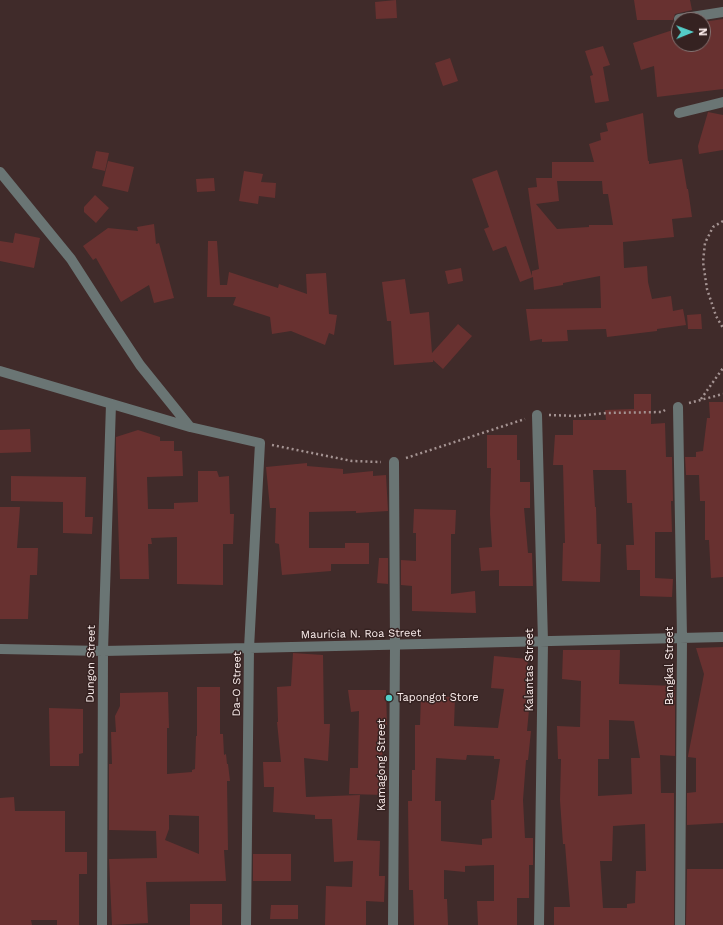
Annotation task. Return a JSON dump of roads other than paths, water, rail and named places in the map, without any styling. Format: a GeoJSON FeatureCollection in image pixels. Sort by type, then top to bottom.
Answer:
{"type":"FeatureCollection","features":[{"type":"Feature","properties":{"kind":"street"},"geometry":{"type":"LineString","coordinates":[[711,14],[723,12]]}},
{"type":"Feature","properties":{"kind":"street"},"geometry":{"type":"LineString","coordinates":[[679,112],[723,102]]}},
{"type":"Feature","properties":{"kind":"street"},"geometry":{"type":"LineString","coordinates":[[0,172],[71,259],[140,365],[190,427]]}},
{"type":"Feature","properties":{"kind":"street"},"geometry":{"type":"LineString","coordinates":[[0,371],[190,427]]}},
{"type":"Feature","properties":{"kind":"street","name":"Dungon Street"},"geometry":{"type":"LineString","coordinates":[[102,925],[103,651],[111,404]]}},
{"type":"Feature","properties":{"kind":"street","name":"Bangkal Street"},"geometry":{"type":"LineString","coordinates":[[678,407],[682,638],[680,925]]}},
{"type":"Feature","properties":{"kind":"street","name":"Kalantas Street"},"geometry":{"type":"LineString","coordinates":[[537,415],[543,642],[539,925]]}},
{"type":"Feature","properties":{"kind":"street","name":"Da-O Street"},"geometry":{"type":"LineString","coordinates":[[190,427],[260,443],[249,648],[246,925]]}},
{"type":"Feature","properties":{"kind":"street","name":"Kamagong Street"},"geometry":{"type":"LineString","coordinates":[[393,925],[395,646],[394,462]]}},
{"type":"Feature","properties":{"kind":"street","name":"Mauricia N. Roa Street"},"geometry":{"type":"LineString","coordinates":[[0,649],[103,651],[723,638]]}},
{"type":"Feature","properties":{"kind":"place","name":"Tapongot Store"},"geometry":{"type":"Point","coordinates":[389,698]}}]}
